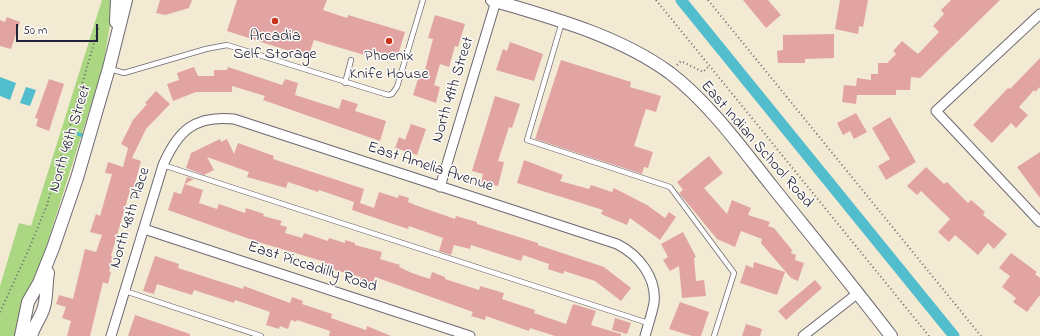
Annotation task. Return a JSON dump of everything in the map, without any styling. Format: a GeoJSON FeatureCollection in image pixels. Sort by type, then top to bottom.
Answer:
{"type":"FeatureCollection","features":[{"type":"Feature","properties":{"kind":"main road","name":"North 48th Street"},"geometry":{"type":"LineString","coordinates":[[116,37],[117,0]]}},
{"type":"Feature","properties":{"kind":"main road","name":"North 48th Street"},"geometry":{"type":"LineString","coordinates":[[21,336],[25,326],[25,311],[28,302],[39,284],[77,178],[127,0]]}},
{"type":"Feature","properties":{"kind":"main road","name":"East Indian School Road"},"geometry":{"type":"LineString","coordinates":[[494,1],[562,22],[620,44],[669,73],[711,112],[858,293],[891,336]]}},
{"type":"Feature","properties":{"kind":"main road","name":"North 48th Street"},"geometry":{"type":"LineString","coordinates":[[31,336],[33,327],[41,317],[44,305],[45,286],[53,248]]}},
{"type":"Feature","properties":{"kind":"street","name":"North 49th Street"},"geometry":{"type":"LineString","coordinates":[[440,187],[494,1]]}},
{"type":"Feature","properties":{"kind":"street"},"geometry":{"type":"LineString","coordinates":[[1040,14],[936,111],[1040,222]]}},
{"type":"Feature","properties":{"kind":"street","name":"East Amelia Avenue"},"geometry":{"type":"LineString","coordinates":[[199,121],[216,117],[234,119],[626,248],[644,266],[654,294],[654,303],[648,323]]}},
{"type":"Feature","properties":{"kind":"street","name":"North 48th Place"},"geometry":{"type":"LineString","coordinates":[[111,336],[163,165],[172,145],[182,133],[199,121]]}},
{"type":"Feature","properties":{"kind":"street","name":"East Piccadilly Road"},"geometry":{"type":"LineString","coordinates":[[144,229],[470,336]]}},
{"type":"Feature","properties":{"kind":"street"},"geometry":{"type":"LineString","coordinates":[[803,336],[858,293]]}},
{"type":"Feature","properties":{"kind":"street"},"geometry":{"type":"LineString","coordinates":[[645,336],[648,323]]}},
{"type":"Feature","properties":{"kind":"lane"},"geometry":{"type":"LineString","coordinates":[[109,68],[124,73],[206,49],[228,45],[376,93],[388,95],[392,94],[397,87],[423,0]]}},
{"type":"Feature","properties":{"kind":"lane"},"geometry":{"type":"LineString","coordinates":[[562,22],[527,140],[670,187],[734,273],[714,336]]}},
{"type":"Feature","properties":{"kind":"lane"},"geometry":{"type":"LineString","coordinates":[[345,83],[351,60]]}},
{"type":"Feature","properties":{"kind":"lane"},"geometry":{"type":"LineString","coordinates":[[163,165],[648,323]]}},
{"type":"Feature","properties":{"kind":"lane"},"geometry":{"type":"LineString","coordinates":[[125,291],[261,336]]}},
{"type":"Feature","properties":{"kind":"path"},"geometry":{"type":"LineString","coordinates":[[656,0],[929,336]]}},
{"type":"Feature","properties":{"kind":"path"},"geometry":{"type":"LineString","coordinates":[[708,0],[981,336]]}},
{"type":"Feature","properties":{"kind":"path"},"geometry":{"type":"LineString","coordinates":[[0,312],[29,249],[47,205],[99,26]]}},
{"type":"Feature","properties":{"kind":"path"},"geometry":{"type":"LineString","coordinates":[[669,73],[681,61],[703,72],[710,66]]}},
{"type":"Feature","properties":{"kind":"green space"},"geometry":{"type":"Polygon","coordinates":[[[102,0],[114,0],[103,67],[18,336],[0,336],[0,286],[19,223],[31,226],[102,0]]]}},
{"type":"Feature","properties":{"kind":"water"},"geometry":{"type":"Polygon","coordinates":[[[0,77],[16,83],[10,100],[0,96],[0,77]]]}},
{"type":"Feature","properties":{"kind":"water"},"geometry":{"type":"Polygon","coordinates":[[[26,87],[36,90],[30,106],[20,103],[26,87]]]}},
{"type":"Feature","properties":{"kind":"building"},"geometry":{"type":"Polygon","coordinates":[[[160,0],[192,0],[189,8],[165,15],[156,13],[160,0]]]}},
{"type":"Feature","properties":{"kind":"building","name":"Arcadia Self Storage"},"geometry":{"type":"Polygon","coordinates":[[[237,0],[327,0],[323,10],[347,18],[348,15],[405,32],[397,58],[373,50],[371,57],[314,40],[308,57],[227,31],[237,0]]]}},
{"type":"Feature","properties":{"kind":"building"},"geometry":{"type":"Polygon","coordinates":[[[743,0],[768,0],[781,15],[766,28],[743,0]]]}},
{"type":"Feature","properties":{"kind":"building"},"geometry":{"type":"Polygon","coordinates":[[[840,0],[868,0],[863,27],[859,26],[858,34],[835,29],[840,0]]]}},
{"type":"Feature","properties":{"kind":"building"},"geometry":{"type":"Polygon","coordinates":[[[951,0],[1000,0],[920,78],[911,77],[910,90],[896,90],[896,95],[857,95],[856,104],[842,102],[844,85],[856,86],[857,78],[871,80],[871,74],[878,74],[878,63],[887,63],[896,54],[893,51],[902,41],[918,54],[939,32],[933,26],[944,14],[941,10],[951,0]]]}},
{"type":"Feature","properties":{"kind":"building"},"geometry":{"type":"Polygon","coordinates":[[[435,15],[465,24],[458,47],[455,46],[449,67],[440,64],[434,85],[440,87],[436,103],[413,95],[420,72],[424,74],[433,39],[428,38],[435,15]]]}},
{"type":"Feature","properties":{"kind":"building"},"geometry":{"type":"Polygon","coordinates":[[[7,17],[20,22],[11,49],[0,46],[0,20],[5,22],[7,17]]]}},
{"type":"Feature","properties":{"kind":"building"},"geometry":{"type":"Polygon","coordinates":[[[834,34],[834,58],[805,59],[805,63],[778,63],[777,51],[783,50],[783,35],[834,34]]]}},
{"type":"Feature","properties":{"kind":"building"},"geometry":{"type":"Polygon","coordinates":[[[510,42],[543,54],[534,81],[496,70],[503,49],[507,51],[510,42]]]}},
{"type":"Feature","properties":{"kind":"building"},"geometry":{"type":"Polygon","coordinates":[[[1040,58],[1040,87],[1035,92],[1034,90],[1019,107],[1028,115],[1016,128],[1011,123],[992,143],[973,125],[1008,88],[1010,89],[1040,58]]]}},
{"type":"Feature","properties":{"kind":"building"},"geometry":{"type":"Polygon","coordinates":[[[561,60],[631,82],[630,87],[661,96],[656,112],[646,109],[634,146],[653,152],[648,168],[644,167],[642,174],[535,139],[561,60]]]}},
{"type":"Feature","properties":{"kind":"building"},"geometry":{"type":"Polygon","coordinates":[[[194,67],[198,76],[214,76],[214,70],[227,70],[228,67],[282,85],[285,79],[298,83],[295,95],[339,109],[342,99],[358,104],[355,111],[386,121],[380,141],[263,100],[265,96],[232,86],[232,92],[196,92],[173,101],[167,84],[179,80],[177,73],[194,67]]]}},
{"type":"Feature","properties":{"kind":"building"},"geometry":{"type":"Polygon","coordinates":[[[49,79],[64,84],[49,131],[36,126],[38,119],[35,118],[49,79]]]}},
{"type":"Feature","properties":{"kind":"building"},"geometry":{"type":"Polygon","coordinates":[[[156,91],[170,104],[146,129],[132,158],[141,161],[134,187],[131,187],[111,256],[113,257],[109,271],[111,272],[108,284],[103,282],[90,336],[67,336],[71,321],[62,318],[66,307],[56,304],[59,295],[73,299],[85,249],[96,252],[102,235],[90,232],[96,214],[100,216],[112,174],[105,173],[108,162],[123,167],[128,148],[121,144],[133,120],[156,91]]]}},
{"type":"Feature","properties":{"kind":"building"},"geometry":{"type":"Polygon","coordinates":[[[495,96],[520,104],[512,128],[509,127],[498,161],[504,162],[498,186],[481,182],[483,174],[472,171],[495,96]]]}},
{"type":"Feature","properties":{"kind":"building"},"geometry":{"type":"Polygon","coordinates":[[[856,113],[867,132],[854,139],[850,131],[843,135],[837,123],[856,113]]]}},
{"type":"Feature","properties":{"kind":"building"},"geometry":{"type":"Polygon","coordinates":[[[890,117],[916,162],[886,180],[878,166],[890,159],[872,128],[890,117]]]}},
{"type":"Feature","properties":{"kind":"building"},"geometry":{"type":"Polygon","coordinates":[[[411,124],[426,129],[417,155],[395,148],[399,137],[405,140],[411,124]]]}},
{"type":"Feature","properties":{"kind":"building"},"geometry":{"type":"Polygon","coordinates":[[[220,139],[221,142],[227,139],[234,154],[238,143],[274,156],[273,159],[364,189],[360,203],[374,208],[379,192],[398,198],[399,195],[409,198],[408,202],[415,205],[455,219],[456,216],[477,222],[477,224],[538,243],[538,245],[604,267],[631,288],[621,301],[595,281],[564,271],[563,274],[548,269],[549,264],[523,255],[521,261],[471,245],[470,249],[454,245],[451,255],[439,251],[443,238],[409,226],[408,229],[352,210],[354,202],[319,190],[318,192],[288,182],[286,188],[247,177],[249,172],[207,157],[214,170],[204,175],[186,168],[191,153],[220,139]]]}},
{"type":"Feature","properties":{"kind":"building"},"geometry":{"type":"Polygon","coordinates":[[[1040,152],[1040,198],[1017,167],[1040,152]]]}},
{"type":"Feature","properties":{"kind":"building"},"geometry":{"type":"Polygon","coordinates":[[[709,156],[723,173],[704,188],[727,214],[732,200],[751,208],[748,215],[770,222],[768,226],[774,228],[792,250],[791,253],[796,255],[795,260],[804,263],[798,281],[791,278],[761,243],[762,239],[741,231],[735,247],[717,239],[679,193],[683,190],[677,182],[709,156]]]}},
{"type":"Feature","properties":{"kind":"building"},"geometry":{"type":"Polygon","coordinates":[[[524,160],[563,175],[560,181],[589,189],[591,185],[612,192],[614,188],[647,205],[665,218],[669,212],[676,217],[660,240],[630,218],[627,225],[601,214],[603,210],[517,183],[524,160]]]}},
{"type":"Feature","properties":{"kind":"building"},"geometry":{"type":"Polygon","coordinates":[[[926,167],[944,184],[947,182],[968,203],[971,200],[985,212],[983,215],[1007,234],[994,249],[988,243],[978,255],[955,235],[949,242],[938,232],[950,219],[921,191],[917,195],[907,186],[926,167]]]}},
{"type":"Feature","properties":{"kind":"building"},"geometry":{"type":"Polygon","coordinates":[[[187,177],[194,179],[185,184],[203,190],[199,203],[217,209],[219,204],[245,213],[246,208],[264,214],[263,216],[282,221],[280,225],[287,227],[285,233],[302,238],[304,233],[328,241],[329,238],[345,243],[345,240],[355,243],[355,245],[382,252],[380,259],[400,265],[399,267],[412,273],[430,279],[432,272],[445,277],[445,279],[479,290],[480,286],[504,293],[502,299],[535,310],[534,313],[566,324],[573,304],[596,311],[591,325],[621,334],[621,336],[555,336],[530,328],[529,331],[486,316],[485,320],[471,316],[473,312],[375,277],[373,284],[360,280],[361,277],[320,266],[322,261],[258,242],[168,210],[174,192],[181,194],[187,177]]]}},
{"type":"Feature","properties":{"kind":"building"},"geometry":{"type":"Polygon","coordinates":[[[683,232],[696,257],[694,258],[696,281],[704,280],[706,296],[682,298],[679,266],[670,271],[663,260],[668,257],[661,244],[683,232]]]}},
{"type":"Feature","properties":{"kind":"building"},"geometry":{"type":"Polygon","coordinates":[[[1011,253],[1037,272],[1035,274],[1040,278],[1040,295],[1027,312],[1013,302],[1016,298],[1002,287],[1010,276],[999,268],[1011,253]]]}},
{"type":"Feature","properties":{"kind":"building"},"geometry":{"type":"Polygon","coordinates":[[[155,256],[179,264],[178,268],[243,289],[244,286],[290,303],[292,297],[303,301],[302,304],[332,314],[331,318],[366,330],[367,326],[391,336],[329,336],[330,331],[297,320],[296,322],[291,320],[288,329],[280,326],[279,329],[266,325],[270,312],[235,300],[234,303],[194,290],[192,295],[157,284],[154,294],[143,291],[155,256]]]}},
{"type":"Feature","properties":{"kind":"building"},"geometry":{"type":"Polygon","coordinates":[[[754,262],[785,272],[777,295],[740,283],[746,265],[753,268],[754,262]]]}},
{"type":"Feature","properties":{"kind":"building"},"geometry":{"type":"Polygon","coordinates":[[[815,280],[822,288],[786,320],[778,311],[815,280]]]}},
{"type":"Feature","properties":{"kind":"building"},"geometry":{"type":"Polygon","coordinates":[[[680,302],[709,312],[701,336],[692,336],[669,329],[680,302]]]}},
{"type":"Feature","properties":{"kind":"building"},"geometry":{"type":"Polygon","coordinates":[[[135,315],[190,334],[190,336],[128,336],[135,315]]]}},
{"type":"Feature","properties":{"kind":"building"},"geometry":{"type":"Polygon","coordinates":[[[615,318],[631,323],[627,334],[612,330],[615,318]]]}},
{"type":"Feature","properties":{"kind":"building"},"geometry":{"type":"Polygon","coordinates":[[[746,324],[762,329],[760,336],[742,336],[746,324]]]}},
{"type":"Feature","properties":{"kind":"waterway"},"geometry":{"type":"LineString","coordinates":[[681,0],[954,336]]}},
{"type":"Feature","properties":{"kind":"waterway"},"geometry":{"type":"LineString","coordinates":[[78,134],[88,137]]}},
{"type":"Feature","properties":{"kind":"place","name":"Arcadia Self Storage"},"geometry":{"type":"Point","coordinates":[275,21]}},
{"type":"Feature","properties":{"kind":"place","name":"Phoenix Knife House"},"geometry":{"type":"Point","coordinates":[389,41]}}]}
